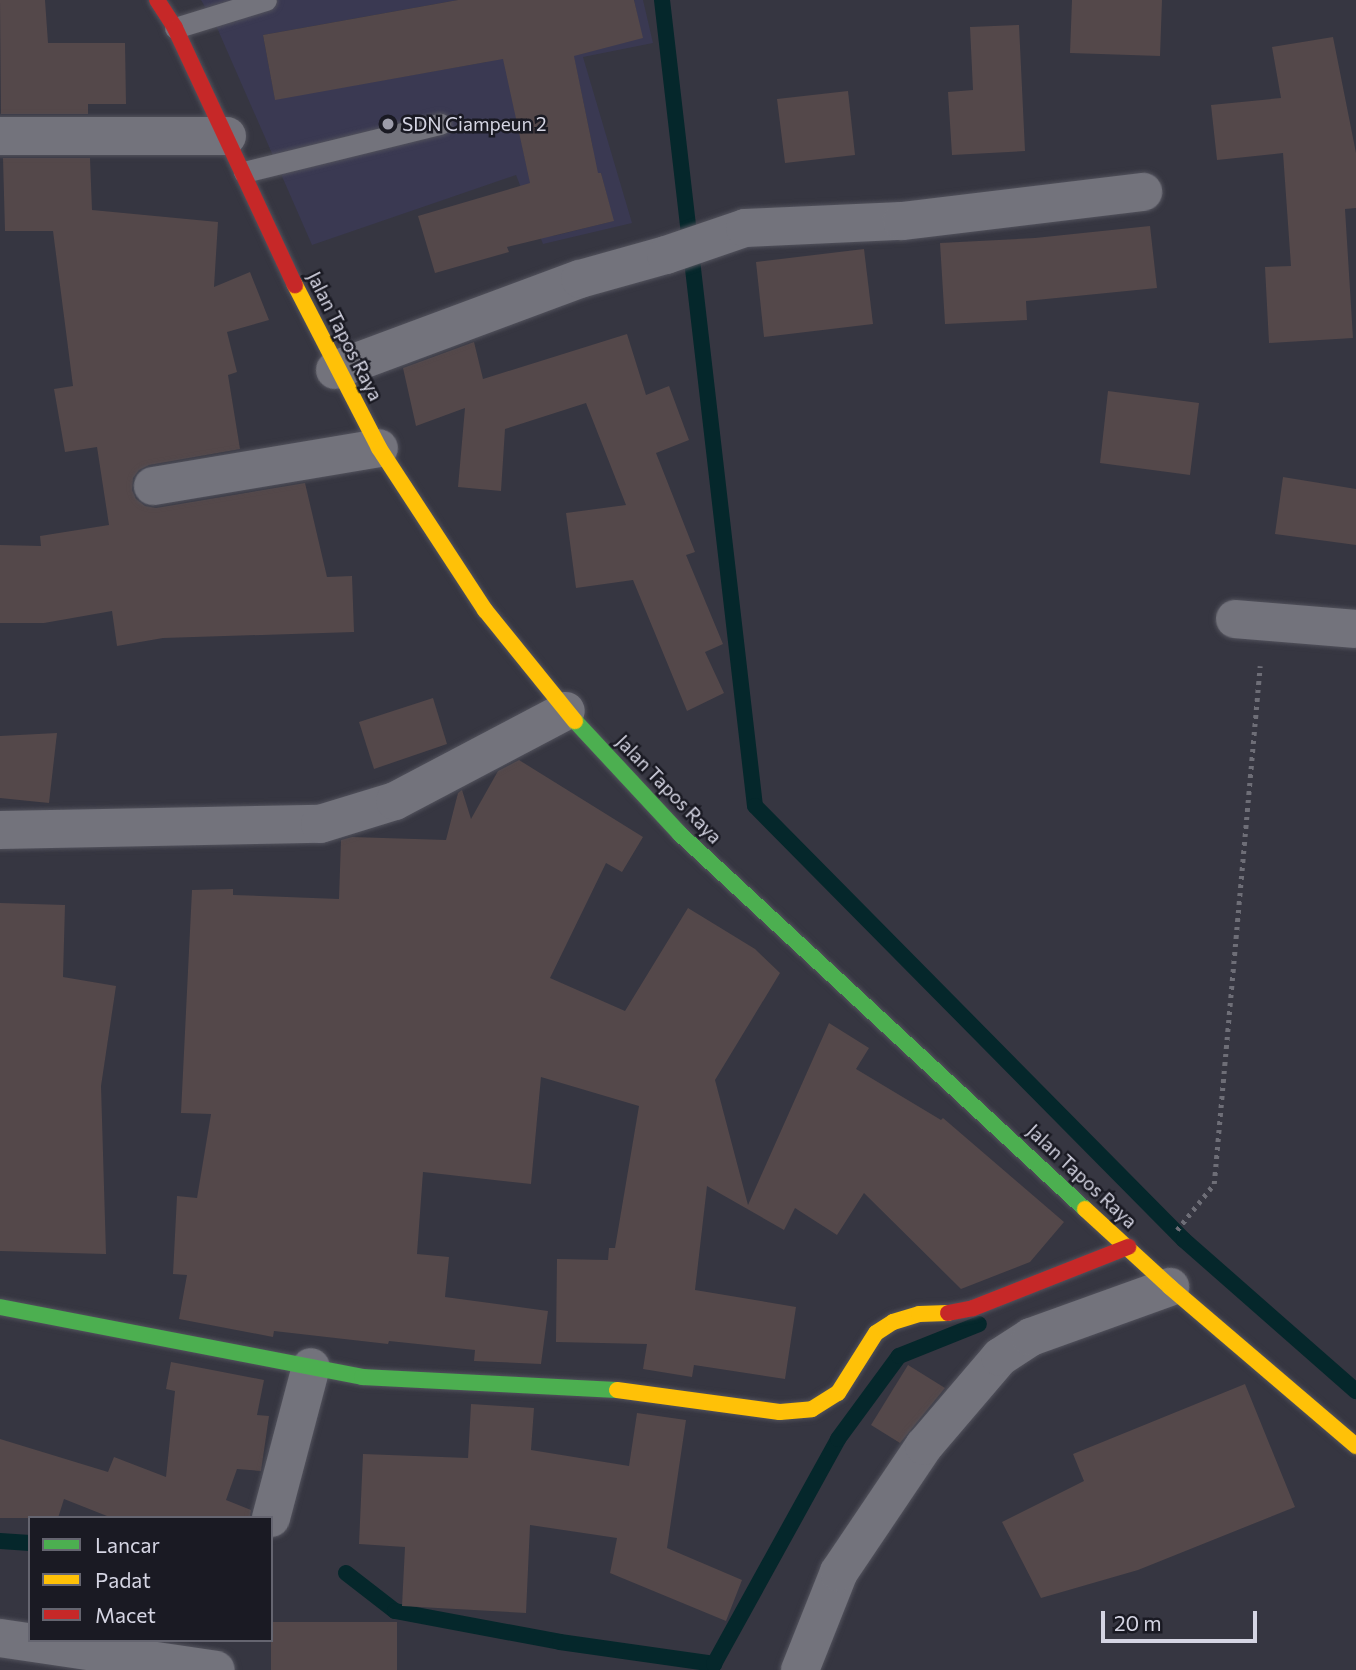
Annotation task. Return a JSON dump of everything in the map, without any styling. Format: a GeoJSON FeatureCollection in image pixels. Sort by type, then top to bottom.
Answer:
{"type":"FeatureCollection","features":[{"type":"Feature","properties":{"kind":"main road","name":"Jalan Tapos Raya"},"geometry":{"type":"LineString","coordinates":[[157,0],[175,28],[227,136],[335,370],[379,448],[485,610],[566,711],[680,834],[1170,1287],[1356,1446]]}},
{"type":"Feature","properties":{"kind":"main road"},"geometry":{"type":"LineString","coordinates":[[0,1307],[362,1377],[640,1391],[780,1412],[812,1409],[838,1393],[876,1333],[893,1322],[919,1314],[973,1308],[1128,1247]]}},
{"type":"Feature","properties":{"kind":"street"},"geometry":{"type":"LineString","coordinates":[[0,136],[227,136]]}},
{"type":"Feature","properties":{"kind":"street"},"geometry":{"type":"LineString","coordinates":[[335,370],[580,279],[666,256],[745,228],[902,221],[1143,192]]}},
{"type":"Feature","properties":{"kind":"street"},"geometry":{"type":"LineString","coordinates":[[153,486],[379,448]]}},
{"type":"Feature","properties":{"kind":"street"},"geometry":{"type":"LineString","coordinates":[[1249,621],[1356,629]]}},
{"type":"Feature","properties":{"kind":"street"},"geometry":{"type":"LineString","coordinates":[[0,830],[320,824],[396,801],[566,711]]}},
{"type":"Feature","properties":{"kind":"street"},"geometry":{"type":"LineString","coordinates":[[800,1670],[839,1572],[923,1446],[1000,1357],[1031,1337],[1170,1287]]}},
{"type":"Feature","properties":{"kind":"street"},"geometry":{"type":"LineString","coordinates":[[272,1516],[311,1367]]}},
{"type":"Feature","properties":{"kind":"street"},"geometry":{"type":"LineString","coordinates":[[0,1638],[216,1670]]}},
{"type":"Feature","properties":{"kind":"street"},"geometry":{"type":"LineString","coordinates":[[224,1670],[231,1642]]}},
{"type":"Feature","properties":{"kind":"lane"},"geometry":{"type":"LineString","coordinates":[[175,28],[266,0]]}},
{"type":"Feature","properties":{"kind":"lane"},"geometry":{"type":"LineString","coordinates":[[244,172],[440,124]]}},
{"type":"Feature","properties":{"kind":"path"},"geometry":{"type":"LineString","coordinates":[[1172,1236],[1214,1184],[1249,621]]}},
{"type":"Feature","properties":{"kind":"shaded area","name":"SDN Ciampeun 2"},"geometry":{"type":"Polygon","coordinates":[[[201,0],[458,0],[263,35],[275,99],[486,62],[491,0],[526,163],[593,149],[562,0],[642,38],[634,0],[643,0],[653,43],[583,57],[632,223],[543,244],[516,175],[312,245],[218,30],[201,0]],[[601,173],[541,187],[553,236],[613,221],[601,173]]]}},
{"type":"Feature","properties":{"kind":"building"},"geometry":{"type":"Polygon","coordinates":[[[0,0],[45,0],[48,43],[125,43],[126,104],[88,104],[88,114],[1,114],[0,0]]]}},
{"type":"Feature","properties":{"kind":"building"},"geometry":{"type":"Polygon","coordinates":[[[458,0],[634,0],[643,38],[574,56],[598,173],[601,173],[614,221],[507,247],[509,252],[435,273],[418,216],[530,183],[503,59],[275,100],[263,35],[458,0]]]}},
{"type":"Feature","properties":{"kind":"building"},"geometry":{"type":"Polygon","coordinates":[[[1072,0],[1162,0],[1160,56],[1070,53],[1072,0]]]}},
{"type":"Feature","properties":{"kind":"building"},"geometry":{"type":"Polygon","coordinates":[[[1019,25],[1025,151],[952,155],[948,92],[973,90],[970,27],[1019,25]]]}},
{"type":"Feature","properties":{"kind":"building"},"geometry":{"type":"Polygon","coordinates":[[[1333,37],[1356,153],[1356,208],[1345,209],[1353,338],[1269,343],[1265,267],[1291,266],[1283,153],[1217,160],[1211,105],[1281,98],[1272,47],[1333,37]]]}},
{"type":"Feature","properties":{"kind":"building"},"geometry":{"type":"Polygon","coordinates":[[[848,91],[855,155],[785,163],[777,99],[848,91]]]}},
{"type":"Feature","properties":{"kind":"building"},"geometry":{"type":"Polygon","coordinates":[[[3,158],[90,158],[92,210],[218,222],[214,287],[250,272],[269,320],[227,332],[237,372],[228,375],[240,449],[149,465],[139,470],[133,478],[132,490],[136,499],[145,506],[156,508],[305,483],[327,577],[352,576],[354,632],[163,638],[117,646],[112,611],[44,623],[0,623],[0,545],[41,546],[40,536],[109,525],[97,447],[65,452],[54,389],[73,386],[53,231],[5,231],[3,158]]]}},
{"type":"Feature","properties":{"kind":"building"},"geometry":{"type":"Polygon","coordinates":[[[1150,226],[1157,288],[1026,301],[1027,320],[945,324],[940,243],[1035,238],[1150,226]]]}},
{"type":"Feature","properties":{"kind":"building"},"geometry":{"type":"Polygon","coordinates":[[[864,249],[873,324],[764,337],[756,262],[864,249]]]}},
{"type":"Feature","properties":{"kind":"building"},"geometry":{"type":"Polygon","coordinates":[[[627,334],[646,395],[669,386],[689,440],[656,453],[695,552],[686,555],[723,644],[705,652],[724,693],[687,711],[633,580],[576,588],[566,513],[626,505],[586,403],[505,429],[501,491],[458,487],[465,408],[416,426],[403,368],[474,342],[483,379],[627,334]]]}},
{"type":"Feature","properties":{"kind":"building"},"geometry":{"type":"Polygon","coordinates":[[[1108,391],[1199,403],[1190,475],[1100,463],[1108,391]]]}},
{"type":"Feature","properties":{"kind":"building"},"geometry":{"type":"Polygon","coordinates":[[[1283,477],[1356,489],[1356,545],[1275,534],[1283,477]]]}},
{"type":"Feature","properties":{"kind":"building"},"geometry":{"type":"Polygon","coordinates":[[[433,698],[447,744],[374,769],[359,722],[433,698]]]}},
{"type":"Feature","properties":{"kind":"building"},"geometry":{"type":"Polygon","coordinates":[[[57,733],[49,803],[0,798],[0,736],[57,733]]]}},
{"type":"Feature","properties":{"kind":"building"},"geometry":{"type":"Polygon","coordinates":[[[519,760],[643,837],[622,872],[606,863],[550,978],[625,1011],[688,908],[755,949],[780,973],[715,1080],[748,1205],[829,1023],[869,1048],[856,1069],[941,1120],[943,1118],[1064,1222],[1030,1262],[961,1289],[864,1193],[837,1235],[795,1208],[784,1230],[707,1186],[695,1290],[796,1307],[785,1379],[694,1365],[692,1377],[643,1369],[647,1344],[556,1342],[557,1259],[608,1260],[609,1248],[615,1248],[639,1106],[541,1077],[531,1184],[423,1172],[417,1254],[449,1257],[445,1297],[548,1311],[541,1364],[474,1361],[475,1350],[389,1341],[388,1344],[274,1331],[273,1337],[179,1319],[187,1275],[173,1274],[177,1196],[197,1198],[211,1114],[181,1113],[192,890],[233,889],[233,895],[339,899],[341,840],[352,837],[446,840],[458,793],[462,790],[471,819],[498,771],[519,760]]]}},
{"type":"Feature","properties":{"kind":"building"},"geometry":{"type":"Polygon","coordinates":[[[0,903],[65,905],[63,977],[116,986],[101,1086],[106,1254],[0,1251],[0,903]]]}},
{"type":"Feature","properties":{"kind":"building"},"geometry":{"type":"Polygon","coordinates":[[[171,1362],[264,1380],[257,1415],[269,1416],[261,1471],[237,1469],[226,1500],[251,1510],[250,1516],[107,1516],[64,1499],[59,1516],[0,1518],[0,1439],[108,1472],[114,1457],[166,1477],[175,1391],[166,1389],[171,1362]]]}},
{"type":"Feature","properties":{"kind":"building"},"geometry":{"type":"Polygon","coordinates":[[[908,1365],[945,1388],[900,1443],[871,1425],[908,1365]]]}},
{"type":"Feature","properties":{"kind":"building"},"geometry":{"type":"Polygon","coordinates":[[[1245,1384],[1295,1507],[1138,1570],[1041,1598],[1002,1522],[1084,1481],[1073,1454],[1245,1384]]]}},
{"type":"Feature","properties":{"kind":"building"},"geometry":{"type":"Polygon","coordinates":[[[471,1404],[534,1408],[531,1450],[629,1466],[637,1413],[686,1420],[667,1548],[742,1580],[726,1621],[610,1573],[617,1538],[530,1525],[526,1613],[402,1606],[405,1547],[359,1544],[363,1454],[468,1458],[471,1404]]]}},
{"type":"Feature","properties":{"kind":"building"},"geometry":{"type":"Polygon","coordinates":[[[273,1622],[397,1622],[397,1670],[271,1670],[273,1622]]]}},
{"type":"Feature","properties":{"kind":"waterway"},"geometry":{"type":"LineString","coordinates":[[662,0],[755,806],[1184,1240],[1356,1391]]}},
{"type":"Feature","properties":{"kind":"waterway"},"geometry":{"type":"LineString","coordinates":[[346,1573],[395,1611],[560,1642],[714,1664],[838,1439],[899,1356],[979,1324]]}},
{"type":"Feature","properties":{"kind":"waterway"},"geometry":{"type":"LineString","coordinates":[[0,1541],[28,1543]]}},
{"type":"Feature","properties":{"kind":"traffic: fast"},"geometry":{"type":"LineString","coordinates":[[575,721],[680,834],[1085,1209]]}},
{"type":"Feature","properties":{"kind":"traffic: fast"},"geometry":{"type":"LineString","coordinates":[[0,1307],[362,1377],[617,1390]]}},
{"type":"Feature","properties":{"kind":"traffic: slow"},"geometry":{"type":"LineString","coordinates":[[295,285],[379,448],[485,610],[575,721]]}},
{"type":"Feature","properties":{"kind":"traffic: slow"},"geometry":{"type":"LineString","coordinates":[[1085,1209],[1170,1287],[1356,1446]]}},
{"type":"Feature","properties":{"kind":"traffic: slow"},"geometry":{"type":"LineString","coordinates":[[617,1390],[780,1412],[812,1409],[838,1393],[876,1333],[893,1322],[919,1314],[948,1313]]}},
{"type":"Feature","properties":{"kind":"traffic: jam"},"geometry":{"type":"LineString","coordinates":[[157,0],[175,28],[295,285]]}},
{"type":"Feature","properties":{"kind":"traffic: jam"},"geometry":{"type":"LineString","coordinates":[[948,1313],[973,1308],[1128,1247]]}},
{"type":"Feature","properties":{"kind":"place","name":"SDN Ciampeun 2"},"geometry":{"type":"Point","coordinates":[388,124]}}]}
